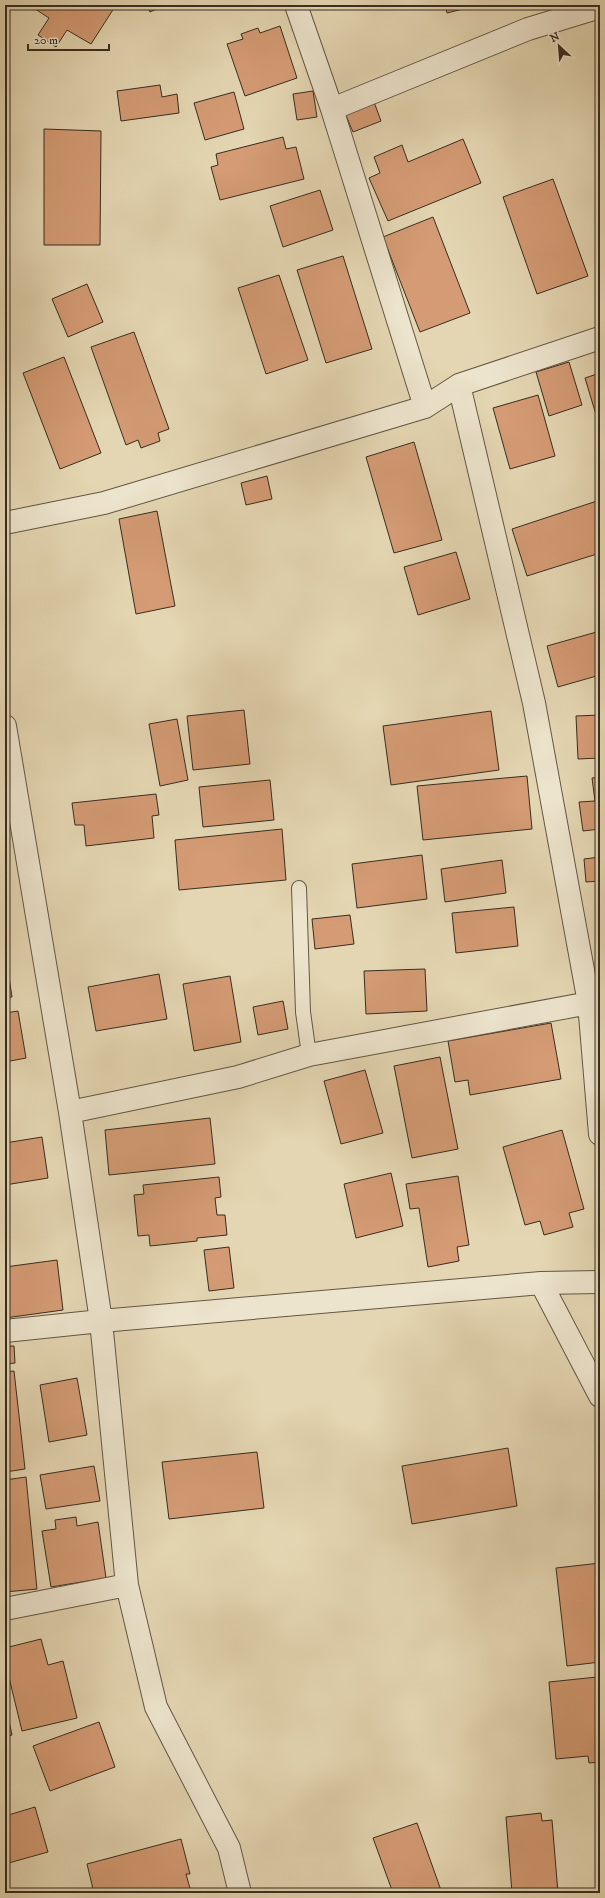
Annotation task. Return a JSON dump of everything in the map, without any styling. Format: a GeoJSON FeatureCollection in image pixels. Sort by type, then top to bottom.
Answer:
{"type":"FeatureCollection","features":[{"type":"Feature","properties":{"kind":"street"},"geometry":{"type":"LineString","coordinates":[[296,5],[332,108],[425,407]]}},
{"type":"Feature","properties":{"kind":"street"},"geometry":{"type":"LineString","coordinates":[[332,108],[528,29],[600,7]]}},
{"type":"Feature","properties":{"kind":"street"},"geometry":{"type":"LineString","coordinates":[[5,523],[104,503],[425,407],[460,385],[600,338]]}},
{"type":"Feature","properties":{"kind":"street"},"geometry":{"type":"LineString","coordinates":[[460,385],[534,703],[594,1002],[600,1134]]}},
{"type":"Feature","properties":{"kind":"street"},"geometry":{"type":"LineString","coordinates":[[5,726],[70,1112],[101,1321],[127,1585],[156,1707],[229,1848],[240,1893]]}},
{"type":"Feature","properties":{"kind":"street"},"geometry":{"type":"LineString","coordinates":[[70,1112],[238,1076],[309,1055],[594,1002]]}},
{"type":"Feature","properties":{"kind":"street"},"geometry":{"type":"LineString","coordinates":[[5,1331],[101,1321],[541,1283],[600,1282]]}},
{"type":"Feature","properties":{"kind":"street"},"geometry":{"type":"LineString","coordinates":[[541,1283],[600,1396]]}},
{"type":"Feature","properties":{"kind":"street"},"geometry":{"type":"LineString","coordinates":[[5,1609],[127,1585]]}},
{"type":"Feature","properties":{"kind":"lane"},"geometry":{"type":"LineString","coordinates":[[299,888],[303,1012],[309,1055]]}},
{"type":"Feature","properties":{"kind":"building"},"geometry":{"type":"Polygon","coordinates":[[[29,5],[116,5],[91,44],[67,30],[56,47],[38,35],[49,18],[29,5]]]}},
{"type":"Feature","properties":{"kind":"building"},"geometry":{"type":"Polygon","coordinates":[[[146,5],[163,5],[163,6],[150,12],[146,5]]]}},
{"type":"Feature","properties":{"kind":"building"},"geometry":{"type":"Polygon","coordinates":[[[445,5],[479,5],[447,13],[445,5]]]}},
{"type":"Feature","properties":{"kind":"building"},"geometry":{"type":"Polygon","coordinates":[[[280,26],[297,78],[245,96],[227,44],[243,39],[241,34],[258,28],[260,33],[280,26]]]}},
{"type":"Feature","properties":{"kind":"building"},"geometry":{"type":"Polygon","coordinates":[[[160,85],[162,97],[177,94],[179,113],[121,121],[117,91],[160,85]]]}},
{"type":"Feature","properties":{"kind":"building"},"geometry":{"type":"Polygon","coordinates":[[[313,91],[317,117],[297,120],[293,94],[313,91]]]}},
{"type":"Feature","properties":{"kind":"building"},"geometry":{"type":"Polygon","coordinates":[[[234,92],[244,129],[205,140],[194,103],[234,92]]]}},
{"type":"Feature","properties":{"kind":"building"},"geometry":{"type":"Polygon","coordinates":[[[374,102],[381,121],[353,132],[345,113],[374,102]]]}},
{"type":"Feature","properties":{"kind":"building"},"geometry":{"type":"Polygon","coordinates":[[[44,129],[101,131],[100,245],[44,245],[44,129]]]}},
{"type":"Feature","properties":{"kind":"building"},"geometry":{"type":"Polygon","coordinates":[[[283,137],[286,149],[296,147],[304,179],[220,200],[211,167],[218,165],[216,154],[283,137]]]}},
{"type":"Feature","properties":{"kind":"building"},"geometry":{"type":"Polygon","coordinates":[[[463,139],[481,183],[388,221],[369,178],[380,173],[374,157],[402,145],[408,162],[463,139]]]}},
{"type":"Feature","properties":{"kind":"building"},"geometry":{"type":"Polygon","coordinates":[[[553,179],[588,276],[537,294],[503,197],[553,179]]]}},
{"type":"Feature","properties":{"kind":"building"},"geometry":{"type":"Polygon","coordinates":[[[320,190],[333,230],[283,247],[270,206],[320,190]]]}},
{"type":"Feature","properties":{"kind":"building"},"geometry":{"type":"Polygon","coordinates":[[[433,217],[470,313],[420,332],[383,237],[433,217]]]}},
{"type":"Feature","properties":{"kind":"building"},"geometry":{"type":"Polygon","coordinates":[[[343,256],[372,349],[326,363],[297,270],[343,256]]]}},
{"type":"Feature","properties":{"kind":"building"},"geometry":{"type":"Polygon","coordinates":[[[279,275],[308,360],[266,374],[238,288],[279,275]]]}},
{"type":"Feature","properties":{"kind":"building"},"geometry":{"type":"Polygon","coordinates":[[[87,284],[103,322],[68,337],[52,299],[87,284]]]}},
{"type":"Feature","properties":{"kind":"building"},"geometry":{"type":"Polygon","coordinates":[[[134,332],[169,429],[158,433],[160,441],[141,448],[138,440],[126,445],[91,347],[134,332]]]}},
{"type":"Feature","properties":{"kind":"building"},"geometry":{"type":"Polygon","coordinates":[[[64,357],[101,453],[60,469],[23,373],[64,357]]]}},
{"type":"Feature","properties":{"kind":"building"},"geometry":{"type":"Polygon","coordinates":[[[569,362],[582,405],[549,416],[536,372],[569,362]]]}},
{"type":"Feature","properties":{"kind":"building"},"geometry":{"type":"Polygon","coordinates":[[[600,373],[600,428],[585,378],[600,373]]]}},
{"type":"Feature","properties":{"kind":"building"},"geometry":{"type":"Polygon","coordinates":[[[538,395],[555,456],[510,469],[493,408],[538,395]]]}},
{"type":"Feature","properties":{"kind":"building"},"geometry":{"type":"Polygon","coordinates":[[[414,442],[442,540],[394,553],[366,457],[414,442]]]}},
{"type":"Feature","properties":{"kind":"building"},"geometry":{"type":"Polygon","coordinates":[[[267,476],[272,499],[246,505],[241,483],[267,476]]]}},
{"type":"Feature","properties":{"kind":"building"},"geometry":{"type":"Polygon","coordinates":[[[600,500],[600,553],[527,576],[512,529],[600,500]]]}},
{"type":"Feature","properties":{"kind":"building"},"geometry":{"type":"Polygon","coordinates":[[[157,511],[175,606],[136,614],[119,519],[157,511]]]}},
{"type":"Feature","properties":{"kind":"building"},"geometry":{"type":"Polygon","coordinates":[[[456,552],[470,599],[418,615],[404,567],[456,552]]]}},
{"type":"Feature","properties":{"kind":"building"},"geometry":{"type":"Polygon","coordinates":[[[600,631],[600,675],[558,687],[547,646],[600,631]]]}},
{"type":"Feature","properties":{"kind":"building"},"geometry":{"type":"Polygon","coordinates":[[[244,710],[250,764],[193,770],[187,716],[244,710]]]}},
{"type":"Feature","properties":{"kind":"building"},"geometry":{"type":"Polygon","coordinates":[[[491,711],[499,770],[391,785],[383,726],[491,711]]]}},
{"type":"Feature","properties":{"kind":"building"},"geometry":{"type":"Polygon","coordinates":[[[600,715],[600,758],[578,759],[576,716],[600,715]]]}},
{"type":"Feature","properties":{"kind":"building"},"geometry":{"type":"Polygon","coordinates":[[[177,719],[188,780],[160,786],[149,724],[177,719]]]}},
{"type":"Feature","properties":{"kind":"building"},"geometry":{"type":"Polygon","coordinates":[[[527,776],[532,829],[423,840],[417,786],[527,776]]]}},
{"type":"Feature","properties":{"kind":"building"},"geometry":{"type":"Polygon","coordinates":[[[600,777],[600,829],[583,831],[579,802],[595,801],[592,778],[600,777]]]}},
{"type":"Feature","properties":{"kind":"building"},"geometry":{"type":"Polygon","coordinates":[[[270,780],[274,820],[203,827],[199,787],[270,780]]]}},
{"type":"Feature","properties":{"kind":"building"},"geometry":{"type":"Polygon","coordinates":[[[156,794],[159,815],[152,816],[154,838],[86,846],[84,825],[75,825],[72,803],[156,794]]]}},
{"type":"Feature","properties":{"kind":"building"},"geometry":{"type":"Polygon","coordinates":[[[282,829],[286,880],[179,890],[175,840],[282,829]]]}},
{"type":"Feature","properties":{"kind":"building"},"geometry":{"type":"Polygon","coordinates":[[[422,855],[427,899],[357,908],[352,864],[422,855]]]}},
{"type":"Feature","properties":{"kind":"building"},"geometry":{"type":"Polygon","coordinates":[[[600,857],[600,881],[586,882],[584,859],[600,857]]]}},
{"type":"Feature","properties":{"kind":"building"},"geometry":{"type":"Polygon","coordinates":[[[502,860],[506,893],[445,902],[441,869],[502,860]]]}},
{"type":"Feature","properties":{"kind":"building"},"geometry":{"type":"Polygon","coordinates":[[[514,907],[518,946],[456,953],[452,913],[514,907]]]}},
{"type":"Feature","properties":{"kind":"building"},"geometry":{"type":"Polygon","coordinates":[[[350,915],[354,944],[315,949],[312,919],[350,915]]]}},
{"type":"Feature","properties":{"kind":"building"},"geometry":{"type":"Polygon","coordinates":[[[5,951],[12,997],[5,998],[5,951]]]}},
{"type":"Feature","properties":{"kind":"building"},"geometry":{"type":"Polygon","coordinates":[[[425,969],[427,1011],[366,1014],[364,971],[425,969]]]}},
{"type":"Feature","properties":{"kind":"building"},"geometry":{"type":"Polygon","coordinates":[[[159,974],[167,1019],[96,1031],[88,987],[159,974]]]}},
{"type":"Feature","properties":{"kind":"building"},"geometry":{"type":"Polygon","coordinates":[[[230,976],[241,1042],[194,1051],[183,984],[230,976]]]}},
{"type":"Feature","properties":{"kind":"building"},"geometry":{"type":"Polygon","coordinates":[[[283,1001],[288,1029],[258,1035],[253,1007],[283,1001]]]}},
{"type":"Feature","properties":{"kind":"building"},"geometry":{"type":"Polygon","coordinates":[[[18,1011],[26,1058],[5,1062],[5,1013],[18,1011]]]}},
{"type":"Feature","properties":{"kind":"building"},"geometry":{"type":"Polygon","coordinates":[[[551,1023],[561,1079],[470,1095],[468,1080],[455,1082],[448,1041],[551,1023]]]}},
{"type":"Feature","properties":{"kind":"building"},"geometry":{"type":"Polygon","coordinates":[[[440,1057],[458,1149],[412,1158],[394,1066],[440,1057]]]}},
{"type":"Feature","properties":{"kind":"building"},"geometry":{"type":"Polygon","coordinates":[[[365,1070],[383,1133],[341,1144],[324,1081],[365,1070]]]}},
{"type":"Feature","properties":{"kind":"building"},"geometry":{"type":"Polygon","coordinates":[[[210,1118],[215,1164],[109,1175],[105,1130],[210,1118]]]}},
{"type":"Feature","properties":{"kind":"building"},"geometry":{"type":"Polygon","coordinates":[[[562,1130],[584,1209],[569,1213],[573,1227],[544,1235],[540,1221],[525,1225],[503,1147],[562,1130]]]}},
{"type":"Feature","properties":{"kind":"building"},"geometry":{"type":"Polygon","coordinates":[[[42,1137],[48,1178],[5,1185],[5,1143],[42,1137]]]}},
{"type":"Feature","properties":{"kind":"building"},"geometry":{"type":"Polygon","coordinates":[[[391,1173],[403,1226],[356,1238],[344,1184],[391,1173]]]}},
{"type":"Feature","properties":{"kind":"building"},"geometry":{"type":"Polygon","coordinates":[[[458,1176],[469,1245],[457,1247],[459,1261],[428,1267],[419,1208],[410,1209],[406,1184],[458,1176]]]}},
{"type":"Feature","properties":{"kind":"building"},"geometry":{"type":"Polygon","coordinates":[[[219,1177],[221,1197],[215,1198],[217,1215],[225,1215],[227,1235],[197,1238],[197,1241],[150,1246],[149,1235],[138,1236],[134,1195],[144,1194],[143,1185],[219,1177]]]}},
{"type":"Feature","properties":{"kind":"building"},"geometry":{"type":"Polygon","coordinates":[[[229,1247],[234,1288],[209,1291],[204,1250],[229,1247]]]}},
{"type":"Feature","properties":{"kind":"building"},"geometry":{"type":"Polygon","coordinates":[[[57,1260],[63,1310],[5,1318],[5,1267],[57,1260]]]}},
{"type":"Feature","properties":{"kind":"building"},"geometry":{"type":"Polygon","coordinates":[[[5,1346],[14,1346],[15,1363],[5,1364],[5,1346]]]}},
{"type":"Feature","properties":{"kind":"building"},"geometry":{"type":"Polygon","coordinates":[[[14,1371],[25,1469],[5,1472],[5,1372],[14,1371]]]}},
{"type":"Feature","properties":{"kind":"building"},"geometry":{"type":"Polygon","coordinates":[[[77,1378],[87,1435],[49,1442],[40,1385],[77,1378]]]}},
{"type":"Feature","properties":{"kind":"building"},"geometry":{"type":"Polygon","coordinates":[[[508,1448],[517,1506],[412,1524],[402,1466],[508,1448]]]}},
{"type":"Feature","properties":{"kind":"building"},"geometry":{"type":"Polygon","coordinates":[[[257,1452],[264,1508],[169,1519],[162,1462],[257,1452]]]}},
{"type":"Feature","properties":{"kind":"building"},"geometry":{"type":"Polygon","coordinates":[[[94,1466],[100,1501],[46,1509],[40,1475],[94,1466]]]}},
{"type":"Feature","properties":{"kind":"building"},"geometry":{"type":"Polygon","coordinates":[[[26,1477],[37,1589],[5,1592],[5,1480],[26,1477]]]}},
{"type":"Feature","properties":{"kind":"building"},"geometry":{"type":"Polygon","coordinates":[[[76,1517],[77,1526],[98,1522],[106,1578],[51,1587],[42,1531],[56,1529],[55,1520],[76,1517]]]}},
{"type":"Feature","properties":{"kind":"building"},"geometry":{"type":"Polygon","coordinates":[[[600,1563],[600,1662],[567,1666],[556,1568],[600,1563]]]}},
{"type":"Feature","properties":{"kind":"building"},"geometry":{"type":"Polygon","coordinates":[[[41,1639],[48,1665],[63,1661],[77,1718],[22,1731],[5,1661],[5,1648],[41,1639]]]}},
{"type":"Feature","properties":{"kind":"building"},"geometry":{"type":"Polygon","coordinates":[[[597,1677],[600,1703],[600,1762],[589,1763],[588,1756],[556,1759],[549,1682],[597,1677]]]}},
{"type":"Feature","properties":{"kind":"building"},"geometry":{"type":"Polygon","coordinates":[[[5,1702],[12,1735],[5,1737],[5,1702]]]}},
{"type":"Feature","properties":{"kind":"building"},"geometry":{"type":"Polygon","coordinates":[[[99,1722],[115,1767],[50,1791],[33,1746],[99,1722]]]}},
{"type":"Feature","properties":{"kind":"building"},"geometry":{"type":"Polygon","coordinates":[[[35,1807],[48,1852],[5,1864],[5,1816],[35,1807]]]}},
{"type":"Feature","properties":{"kind":"building"},"geometry":{"type":"Polygon","coordinates":[[[541,1813],[542,1821],[552,1820],[558,1893],[512,1893],[506,1817],[541,1813]]]}},
{"type":"Feature","properties":{"kind":"building"},"geometry":{"type":"Polygon","coordinates":[[[417,1823],[442,1893],[393,1893],[373,1838],[417,1823]]]}},
{"type":"Feature","properties":{"kind":"building"},"geometry":{"type":"Polygon","coordinates":[[[181,1839],[190,1874],[186,1874],[191,1892],[94,1893],[87,1864],[181,1839]]]}}]}
